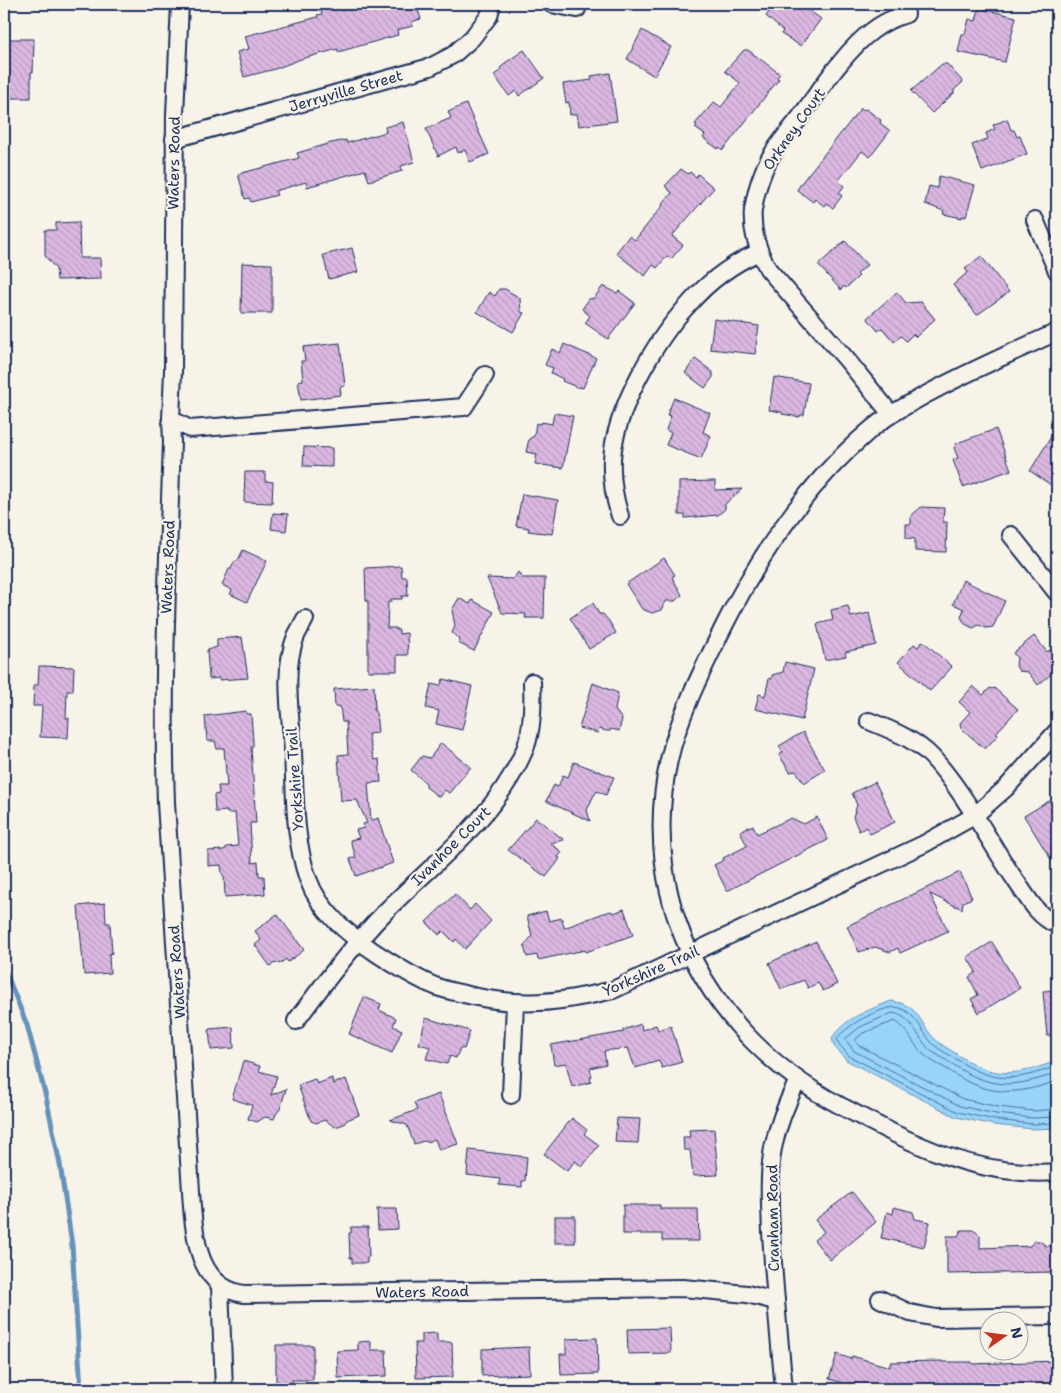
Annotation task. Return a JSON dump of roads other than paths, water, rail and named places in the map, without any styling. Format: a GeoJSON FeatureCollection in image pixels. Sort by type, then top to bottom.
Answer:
{"type":"FeatureCollection","features":[{"type":"Feature","properties":{"kind":"street","name":"Waters Road"},"geometry":{"type":"LineString","coordinates":[[180,4],[174,140],[172,442],[164,746],[193,1224],[201,1258],[208,1271],[220,1286],[234,1293],[244,1294],[683,1288],[748,1294],[776,1301]]}},
{"type":"Feature","properties":{"kind":"street","name":"Jerryville Street"},"geometry":{"type":"LineString","coordinates":[[174,140],[430,67],[453,56],[472,38],[489,16],[492,4]]}},
{"type":"Feature","properties":{"kind":"street"},"geometry":{"type":"LineString","coordinates":[[551,4],[577,9]]}},
{"type":"Feature","properties":{"kind":"street","name":"Orkney Court"},"geometry":{"type":"LineString","coordinates":[[891,414],[768,269],[759,252],[753,224],[753,211],[764,168],[837,68],[871,31],[889,19],[906,14]]}},
{"type":"Feature","properties":{"kind":"street"},"geometry":{"type":"LineString","coordinates":[[1035,220],[1057,270]]}},
{"type":"Feature","properties":{"kind":"street"},"geometry":{"type":"LineString","coordinates":[[620,516],[615,501],[612,480],[612,458],[615,438],[629,395],[639,376],[667,332],[689,303],[722,273],[740,261],[759,252]]}},
{"type":"Feature","properties":{"kind":"street"},"geometry":{"type":"LineString","coordinates":[[1057,332],[961,375],[891,414],[843,454],[821,477],[793,513],[745,585],[709,657],[689,700],[670,757],[662,815],[662,849],[670,900],[681,934],[690,954],[709,986],[739,1029],[759,1049],[798,1080],[822,1096],[897,1136],[931,1151],[985,1167],[1016,1171],[1057,1172]]}},
{"type":"Feature","properties":{"kind":"street"},"geometry":{"type":"LineString","coordinates":[[171,418],[190,428],[464,407],[485,375]]}},
{"type":"Feature","properties":{"kind":"street"},"geometry":{"type":"LineString","coordinates":[[1011,535],[1057,593]]}},
{"type":"Feature","properties":{"kind":"street","name":"Yorkshire Trail"},"geometry":{"type":"LineString","coordinates":[[305,620],[296,636],[291,654],[289,679],[296,798],[302,858],[308,880],[319,901],[333,919],[359,940],[414,976],[436,987],[492,1001],[543,1003],[577,999],[613,990],[924,844],[974,816],[1006,788],[1057,731]]}},
{"type":"Feature","properties":{"kind":"street","name":"Ivanhoe Court"},"geometry":{"type":"LineString","coordinates":[[296,1022],[359,940],[384,912],[460,842],[504,789],[525,749],[531,727],[532,682]]}},
{"type":"Feature","properties":{"kind":"street"},"geometry":{"type":"LineString","coordinates":[[869,721],[912,742],[931,756],[959,791],[1038,913],[1047,921],[1057,925]]}},
{"type":"Feature","properties":{"kind":"street"},"geometry":{"type":"LineString","coordinates":[[511,1095],[515,1003]]}},
{"type":"Feature","properties":{"kind":"street","name":"Cranham Road"},"geometry":{"type":"LineString","coordinates":[[776,1301],[770,1176],[779,1125],[787,1102],[798,1080]]}},
{"type":"Feature","properties":{"kind":"street"},"geometry":{"type":"LineString","coordinates":[[220,1286],[224,1389]]}},
{"type":"Feature","properties":{"kind":"street"},"geometry":{"type":"LineString","coordinates":[[880,1299],[910,1313],[936,1318],[1057,1316]]}},
{"type":"Feature","properties":{"kind":"street"},"geometry":{"type":"LineString","coordinates":[[776,1301],[784,1389]]}},
{"type":"Feature","properties":{"kind":"water"},"geometry":{"type":"Polygon","coordinates":[[[891,1001],[908,1006],[938,1042],[982,1068],[1005,1073],[1016,1072],[1057,1061],[1057,1128],[1033,1129],[994,1125],[956,1117],[846,1060],[834,1046],[832,1038],[837,1031],[851,1019],[891,1001]]]}},
{"type":"Feature","properties":{"kind":"waterway"},"geometry":{"type":"LineString","coordinates":[[4,968],[27,1025],[46,1097],[60,1164],[72,1245],[81,1389]]}}]}
